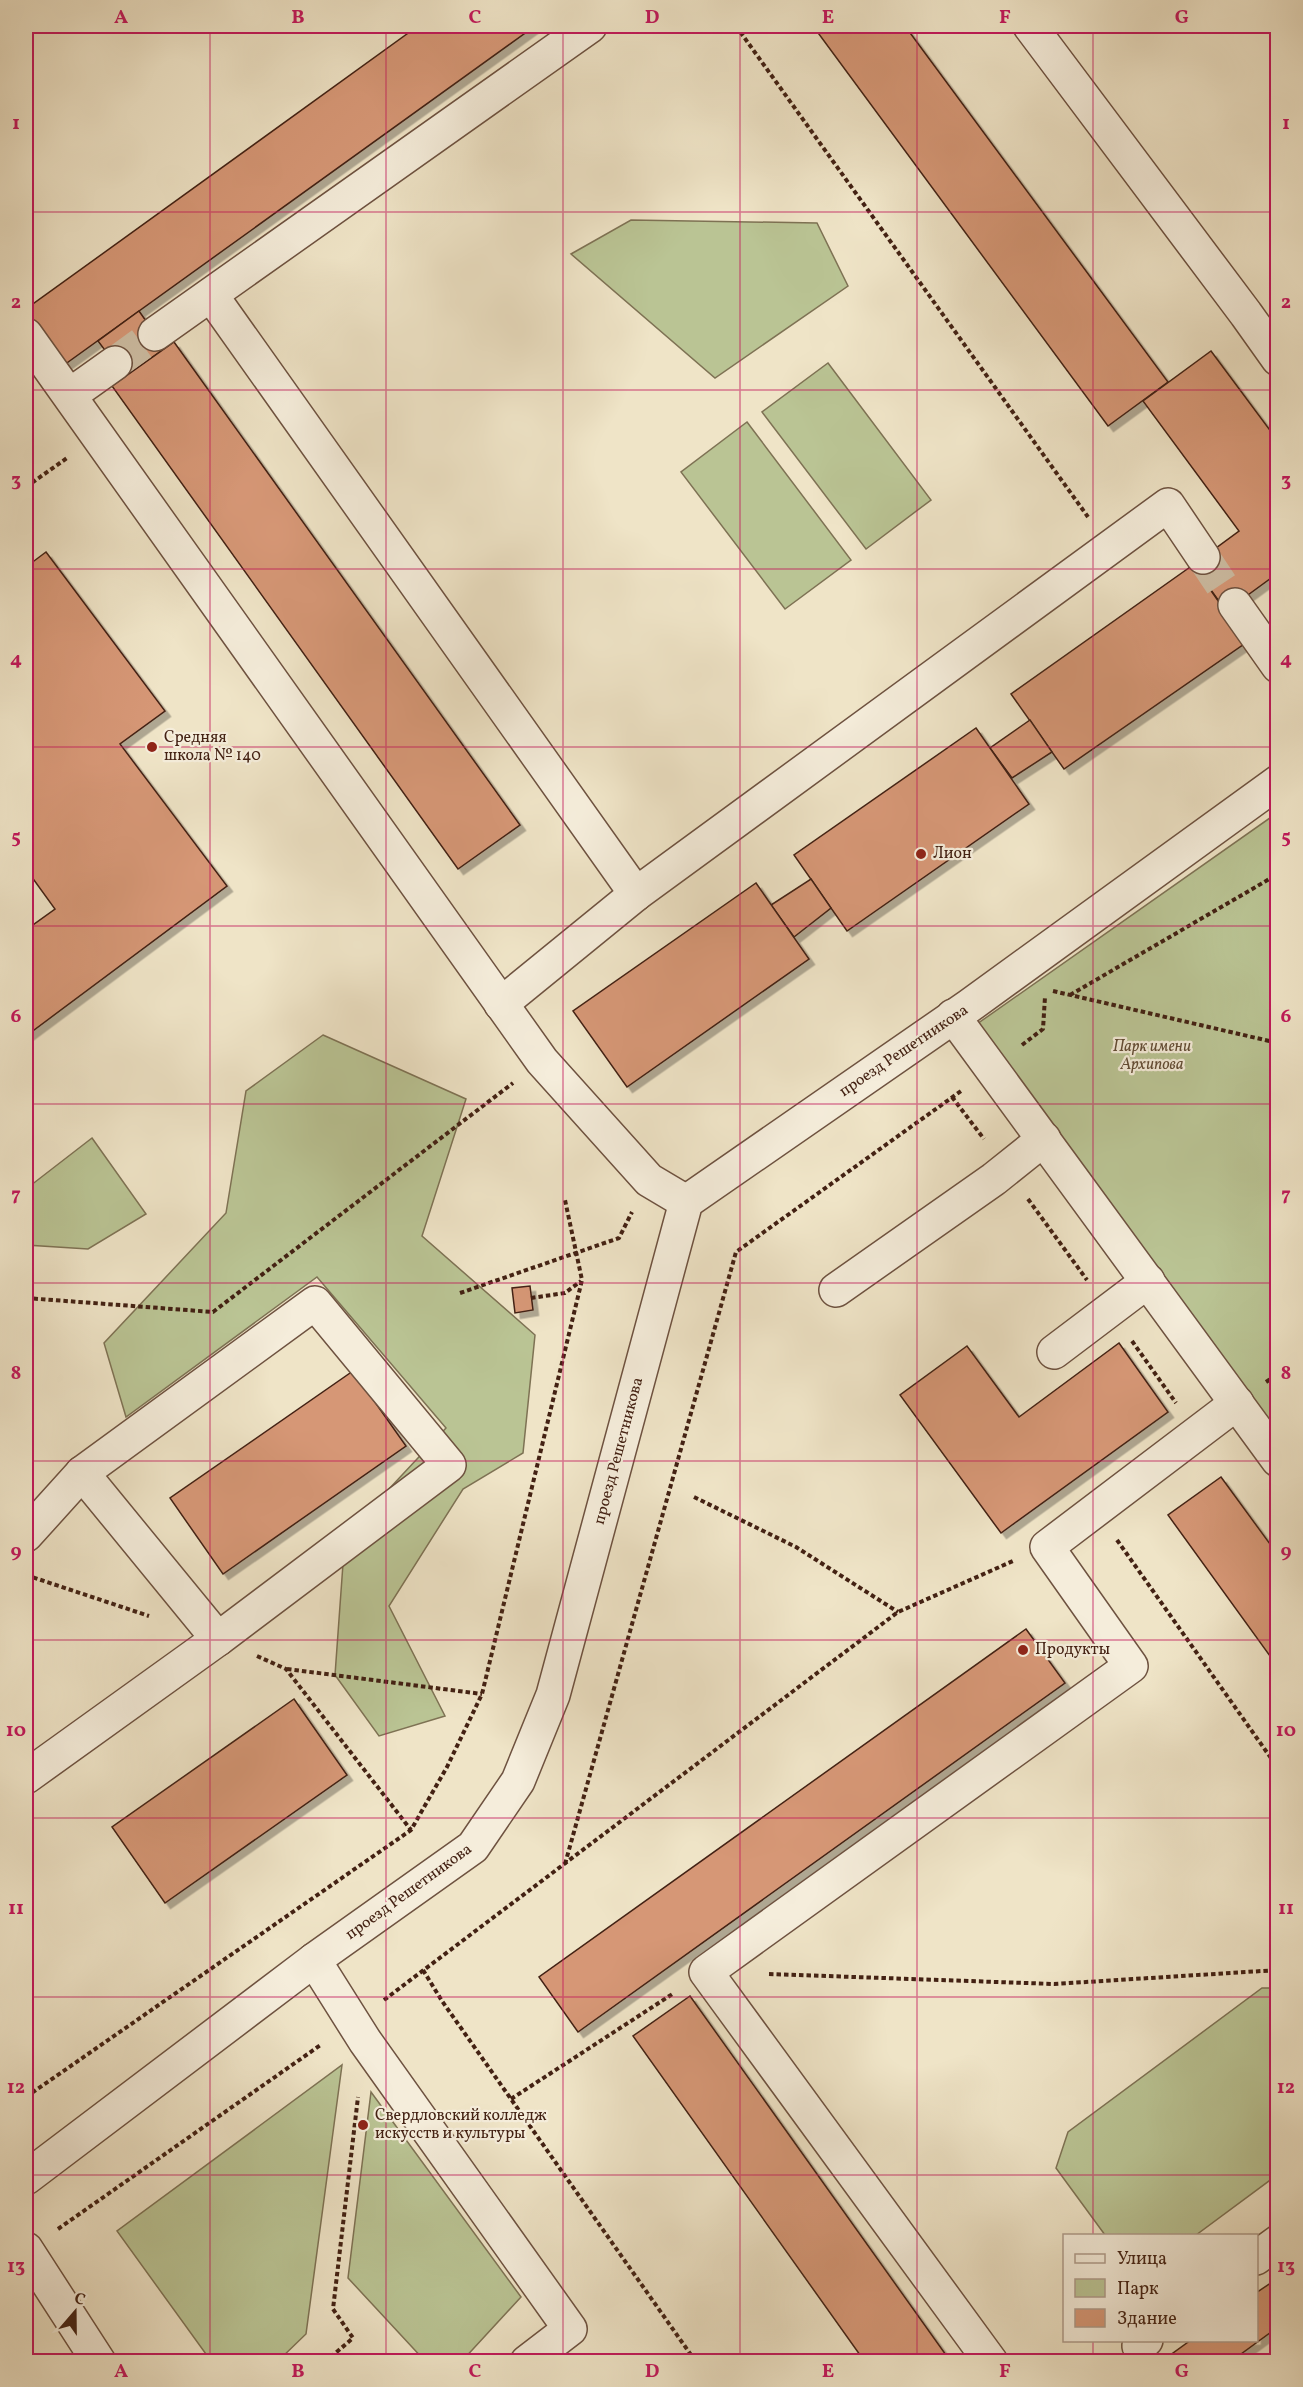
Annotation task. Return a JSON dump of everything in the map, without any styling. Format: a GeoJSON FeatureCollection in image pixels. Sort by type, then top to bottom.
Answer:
{"type":"FeatureCollection","features":[{"type":"Feature","properties":{"kind":"street"},"geometry":{"type":"LineString","coordinates":[[155,334],[590,26]]}},
{"type":"Feature","properties":{"kind":"street"},"geometry":{"type":"LineString","coordinates":[[1030,26],[1278,359]]}},
{"type":"Feature","properties":{"kind":"street"},"geometry":{"type":"LineString","coordinates":[[211,295],[636,894]]}},
{"type":"Feature","properties":{"kind":"street"},"geometry":{"type":"LineString","coordinates":[[26,335],[542,1061],[649,1180],[686,1202]]}},
{"type":"Feature","properties":{"kind":"street"},"geometry":{"type":"LineString","coordinates":[[70,395],[115,363]]}},
{"type":"Feature","properties":{"kind":"street"},"geometry":{"type":"LineString","coordinates":[[501,1004],[636,894],[1168,505],[1203,558]]}},
{"type":"Feature","properties":{"kind":"street"},"geometry":{"type":"LineString","coordinates":[[1235,605],[1278,666]]}},
{"type":"Feature","properties":{"kind":"street","name":"проезд Решетникова"},"geometry":{"type":"LineString","coordinates":[[26,2178],[314,1960],[473,1847],[518,1781],[553,1695],[686,1202],[953,1016],[1278,782]]}},
{"type":"Feature","properties":{"kind":"street"},"geometry":{"type":"LineString","coordinates":[[953,1016],[1278,1460]]}},
{"type":"Feature","properties":{"kind":"street"},"geometry":{"type":"LineString","coordinates":[[836,1290],[1044,1140]]}},
{"type":"Feature","properties":{"kind":"street"},"geometry":{"type":"LineString","coordinates":[[1054,1352],[1148,1281]]}},
{"type":"Feature","properties":{"kind":"street"},"geometry":{"type":"LineString","coordinates":[[26,1535],[82,1473],[315,1303],[449,1465],[219,1639],[26,1777]]}},
{"type":"Feature","properties":{"kind":"street"},"geometry":{"type":"LineString","coordinates":[[991,2361],[706,1972],[1131,1666],[1047,1546],[1237,1403]]}},
{"type":"Feature","properties":{"kind":"street"},"geometry":{"type":"LineString","coordinates":[[82,1473],[219,1639]]}},
{"type":"Feature","properties":{"kind":"street"},"geometry":{"type":"LineString","coordinates":[[314,1960],[359,2032],[570,2329],[527,2361]]}},
{"type":"Feature","properties":{"kind":"street"},"geometry":{"type":"LineString","coordinates":[[1258,2257],[1278,2242]]}},
{"type":"Feature","properties":{"kind":"street"},"geometry":{"type":"LineString","coordinates":[[26,2250],[99,2361]]}},
{"type":"Feature","properties":{"kind":"path"},"geometry":{"type":"LineString","coordinates":[[736,26],[1110,548]]}},
{"type":"Feature","properties":{"kind":"path"},"geometry":{"type":"LineString","coordinates":[[1266,26],[1278,42]]}},
{"type":"Feature","properties":{"kind":"path"},"geometry":{"type":"LineString","coordinates":[[26,487],[99,436]]}},
{"type":"Feature","properties":{"kind":"path"},"geometry":{"type":"LineString","coordinates":[[1070,995],[1278,874]]}},
{"type":"Feature","properties":{"kind":"path"},"geometry":{"type":"LineString","coordinates":[[564,1864],[736,1252],[1043,1029],[1045,989],[1278,1043]]}},
{"type":"Feature","properties":{"kind":"path"},"geometry":{"type":"LineString","coordinates":[[26,1298],[213,1312],[542,1061]]}},
{"type":"Feature","properties":{"kind":"path"},"geometry":{"type":"LineString","coordinates":[[952,1097],[1176,1403]]}},
{"type":"Feature","properties":{"kind":"path"},"geometry":{"type":"LineString","coordinates":[[26,2097],[411,1830],[447,1767],[482,1694],[582,1280],[566,1200]]}},
{"type":"Feature","properties":{"kind":"path"},"geometry":{"type":"LineString","coordinates":[[460,1293],[619,1238]]}},
{"type":"Feature","properties":{"kind":"path"},"geometry":{"type":"LineString","coordinates":[[531,1298],[565,1293],[582,1280]]}},
{"type":"Feature","properties":{"kind":"path"},"geometry":{"type":"LineString","coordinates":[[694,1497],[796,1547],[898,1612]]}},
{"type":"Feature","properties":{"kind":"path"},"geometry":{"type":"LineString","coordinates":[[1096,1510],[1278,1768]]}},
{"type":"Feature","properties":{"kind":"path"},"geometry":{"type":"LineString","coordinates":[[26,2250],[359,2032],[386,1998],[898,1612],[1047,1546]]}},
{"type":"Feature","properties":{"kind":"path"},"geometry":{"type":"LineString","coordinates":[[286,1669],[482,1694]]}},
{"type":"Feature","properties":{"kind":"path"},"geometry":{"type":"LineString","coordinates":[[423,1970],[442,2001],[696,2361]]}},
{"type":"Feature","properties":{"kind":"path"},"geometry":{"type":"LineString","coordinates":[[766,1974],[1054,1984],[1278,1970]]}},
{"type":"Feature","properties":{"kind":"path"},"geometry":{"type":"LineString","coordinates":[[511,2099],[706,1972]]}},
{"type":"Feature","properties":{"kind":"path"},"geometry":{"type":"LineString","coordinates":[[326,2361],[353,2338],[333,2309],[359,2032],[386,1998]]}},
{"type":"Feature","properties":{"kind":"green space"},"geometry":{"type":"Polygon","coordinates":[[[631,220],[817,223],[848,286],[715,378],[571,254],[631,220]]]}},
{"type":"Feature","properties":{"kind":"green space"},"geometry":{"type":"Polygon","coordinates":[[[828,363],[931,500],[866,549],[762,412],[828,363]]]}},
{"type":"Feature","properties":{"kind":"green space"},"geometry":{"type":"Polygon","coordinates":[[[747,422],[851,560],[785,609],[681,472],[747,422]]]}},
{"type":"Feature","properties":{"kind":"green space","name":"Парк имени Архипова"},"geometry":{"type":"Polygon","coordinates":[[[1277,813],[1277,1448],[977,1024],[1277,813]]]}},
{"type":"Feature","properties":{"kind":"green space"},"geometry":{"type":"Polygon","coordinates":[[[323,1035],[466,1099],[422,1236],[535,1335],[523,1453],[463,1489],[389,1606],[445,1716],[379,1736],[335,1675],[345,1536],[446,1428],[317,1277],[126,1417],[104,1343],[226,1213],[246,1091],[323,1035]]]}},
{"type":"Feature","properties":{"kind":"green space"},"geometry":{"type":"Polygon","coordinates":[[[92,1138],[146,1214],[88,1249],[26,1245],[26,1189],[92,1138]]]}},
{"type":"Feature","properties":{"kind":"green space"},"geometry":{"type":"Polygon","coordinates":[[[1262,1988],[1277,1988],[1277,2175],[1197,2234],[1104,2234],[1056,2168],[1068,2132],[1262,1988]]]}},
{"type":"Feature","properties":{"kind":"green space"},"geometry":{"type":"Polygon","coordinates":[[[342,2065],[306,2334],[278,2361],[211,2361],[117,2231],[342,2065]]]}},
{"type":"Feature","properties":{"kind":"green space"},"geometry":{"type":"Polygon","coordinates":[[[371,2092],[521,2297],[462,2361],[425,2361],[348,2278],[371,2092]]]}},
{"type":"Feature","properties":{"kind":"building"},"geometry":{"type":"Polygon","coordinates":[[[418,26],[535,26],[64,365],[26,313],[26,309],[418,26]]]}},
{"type":"Feature","properties":{"kind":"building"},"geometry":{"type":"Polygon","coordinates":[[[813,26],[905,26],[1168,382],[1108,426],[813,26]]]}},
{"type":"Feature","properties":{"kind":"building"},"geometry":{"type":"Polygon","coordinates":[[[139,311],[165,348],[125,377],[98,341],[139,311]]]}},
{"type":"Feature","properties":{"kind":"building"},"geometry":{"type":"Polygon","coordinates":[[[174,342],[520,825],[458,869],[112,386],[174,342]]]}},
{"type":"Feature","properties":{"kind":"building"},"geometry":{"type":"Polygon","coordinates":[[[1211,351],[1278,441],[1278,573],[1226,611],[1193,565],[1239,531],[1143,401],[1211,351]]]}},
{"type":"Feature","properties":{"kind":"building"},"geometry":{"type":"Polygon","coordinates":[[[46,552],[165,711],[120,744],[227,886],[26,1036],[26,930],[55,909],[26,869],[26,567],[46,552]]]}},
{"type":"Feature","properties":{"kind":"building"},"geometry":{"type":"Polygon","coordinates":[[[1193,565],[1247,642],[1064,769],[1011,694],[1193,565]]]}},
{"type":"Feature","properties":{"kind":"building"},"geometry":{"type":"Polygon","coordinates":[[[1030,720],[1052,752],[1012,778],[990,748],[1030,720]]]}},
{"type":"Feature","properties":{"kind":"building"},"geometry":{"type":"Polygon","coordinates":[[[976,728],[1029,804],[847,931],[794,855],[976,728]]]}},
{"type":"Feature","properties":{"kind":"building"},"geometry":{"type":"Polygon","coordinates":[[[811,879],[831,908],[794,937],[771,905],[811,879]]]}},
{"type":"Feature","properties":{"kind":"building"},"geometry":{"type":"Polygon","coordinates":[[[756,883],[809,959],[627,1087],[573,1011],[756,883]]]}},
{"type":"Feature","properties":{"kind":"building"},"geometry":{"type":"Polygon","coordinates":[[[530,1286],[533,1310],[515,1313],[512,1288],[530,1286]]]}},
{"type":"Feature","properties":{"kind":"building"},"geometry":{"type":"Polygon","coordinates":[[[1119,1343],[1168,1412],[1001,1533],[900,1395],[967,1346],[1019,1417],[1119,1343]]]}},
{"type":"Feature","properties":{"kind":"building"},"geometry":{"type":"Polygon","coordinates":[[[353,1371],[406,1446],[223,1574],[170,1498],[353,1371]]]}},
{"type":"Feature","properties":{"kind":"building"},"geometry":{"type":"Polygon","coordinates":[[[1221,1477],[1278,1555],[1278,1667],[1168,1515],[1221,1477]]]}},
{"type":"Feature","properties":{"kind":"building"},"geometry":{"type":"Polygon","coordinates":[[[1026,1629],[1065,1683],[578,2032],[539,1977],[1026,1629]]]}},
{"type":"Feature","properties":{"kind":"building"},"geometry":{"type":"Polygon","coordinates":[[[294,1699],[347,1775],[165,1903],[112,1827],[294,1699]]]}},
{"type":"Feature","properties":{"kind":"building"},"geometry":{"type":"Polygon","coordinates":[[[690,1996],[951,2362],[865,2362],[633,2036],[690,1996]]]}},
{"type":"Feature","properties":{"kind":"building"},"geometry":{"type":"Polygon","coordinates":[[[1278,2278],[1278,2327],[1258,2342],[1258,2292],[1278,2278]]]}},
{"type":"Feature","properties":{"kind":"building"},"geometry":{"type":"Polygon","coordinates":[[[1188,2342],[1257,2342],[1230,2362],[1174,2362],[1169,2356],[1188,2342]]]}},
{"type":"Feature","properties":{"kind":"tunnel"},"geometry":{"type":"LineString","coordinates":[[115,363],[155,334]]}},
{"type":"Feature","properties":{"kind":"tunnel"},"geometry":{"type":"LineString","coordinates":[[1203,557],[1235,605]]}},
{"type":"Feature","properties":{"kind":"place","name":"Средняя школа № 140"},"geometry":{"type":"Point","coordinates":[152,747]}},
{"type":"Feature","properties":{"kind":"place","name":"Лион"},"geometry":{"type":"Point","coordinates":[921,854]}},
{"type":"Feature","properties":{"kind":"place","name":"Продукты"},"geometry":{"type":"Point","coordinates":[1023,1650]}},
{"type":"Feature","properties":{"kind":"place","name":"Свердловский колледж искусств и культуры"},"geometry":{"type":"Point","coordinates":[363,2125]}}]}
